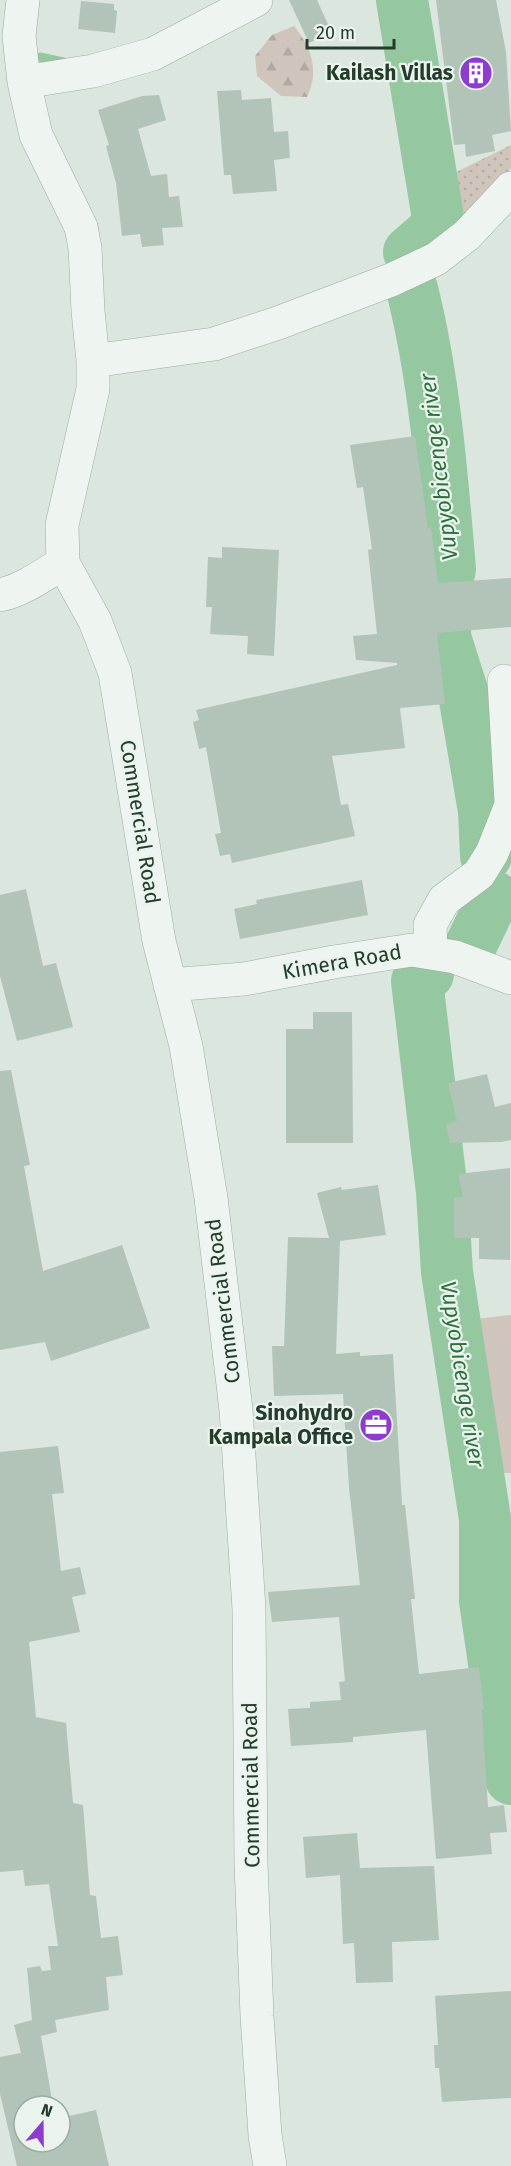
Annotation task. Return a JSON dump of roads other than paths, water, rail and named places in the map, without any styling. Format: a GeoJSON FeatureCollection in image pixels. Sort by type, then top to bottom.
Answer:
{"type":"FeatureCollection","features":[{"type":"Feature","properties":{"kind":"street","name":"Commercial Road"},"geometry":{"type":"LineString","coordinates":[[23,0],[19,36],[24,82],[36,135],[81,227],[85,248],[93,389],[62,525],[63,563],[95,621],[115,674],[159,940],[186,1046],[209,1186],[236,1410],[249,1610],[251,1863],[257,2016],[265,2135],[270,2166]]}},
{"type":"Feature","properties":{"kind":"street"},"geometry":{"type":"LineString","coordinates":[[24,82],[93,71],[153,54],[256,0]]}},
{"type":"Feature","properties":{"kind":"street"},"geometry":{"type":"LineString","coordinates":[[93,361],[214,344],[278,323],[391,280],[436,259],[467,235],[511,188]]}},
{"type":"Feature","properties":{"kind":"street"},"geometry":{"type":"LineString","coordinates":[[0,595],[27,584],[63,563]]}},
{"type":"Feature","properties":{"kind":"street"},"geometry":{"type":"LineString","coordinates":[[431,953],[430,925],[444,900],[479,874],[492,854],[511,803],[504,681]]}},
{"type":"Feature","properties":{"kind":"street","name":"Kimera Road"},"geometry":{"type":"LineString","coordinates":[[170,985],[244,979],[412,950],[455,957],[511,978]]}},
{"type":"Feature","properties":{"kind":"waterway","name":"Vupyobicenge river"},"geometry":{"type":"LineString","coordinates":[[402,0],[438,218],[432,232],[409,252]]}},
{"type":"Feature","properties":{"kind":"waterway"},"geometry":{"type":"LineString","coordinates":[[40,57],[63,62]]}},
{"type":"Feature","properties":{"kind":"waterway","name":"Vupyobicenge river"},"geometry":{"type":"LineString","coordinates":[[412,289],[427,358],[444,499],[450,569],[446,586],[445,637],[465,700],[484,811],[486,856]]}},
{"type":"Feature","properties":{"kind":"waterway","name":"Vupyobicenge river"},"geometry":{"type":"LineString","coordinates":[[470,947],[494,897]]}},
{"type":"Feature","properties":{"kind":"waterway","name":"Vupyobicenge river"},"geometry":{"type":"LineString","coordinates":[[428,974],[417,981],[442,1192],[447,1272],[485,1519],[485,1601],[511,1779]]}},
{"type":"Feature","properties":{"kind":"place","name":"Kailash Villas"},"geometry":{"type":"Point","coordinates":[476,73]}},
{"type":"Feature","properties":{"kind":"place","name":"Sinohydro Kampala Office"},"geometry":{"type":"Point","coordinates":[376,1425]}}]}
